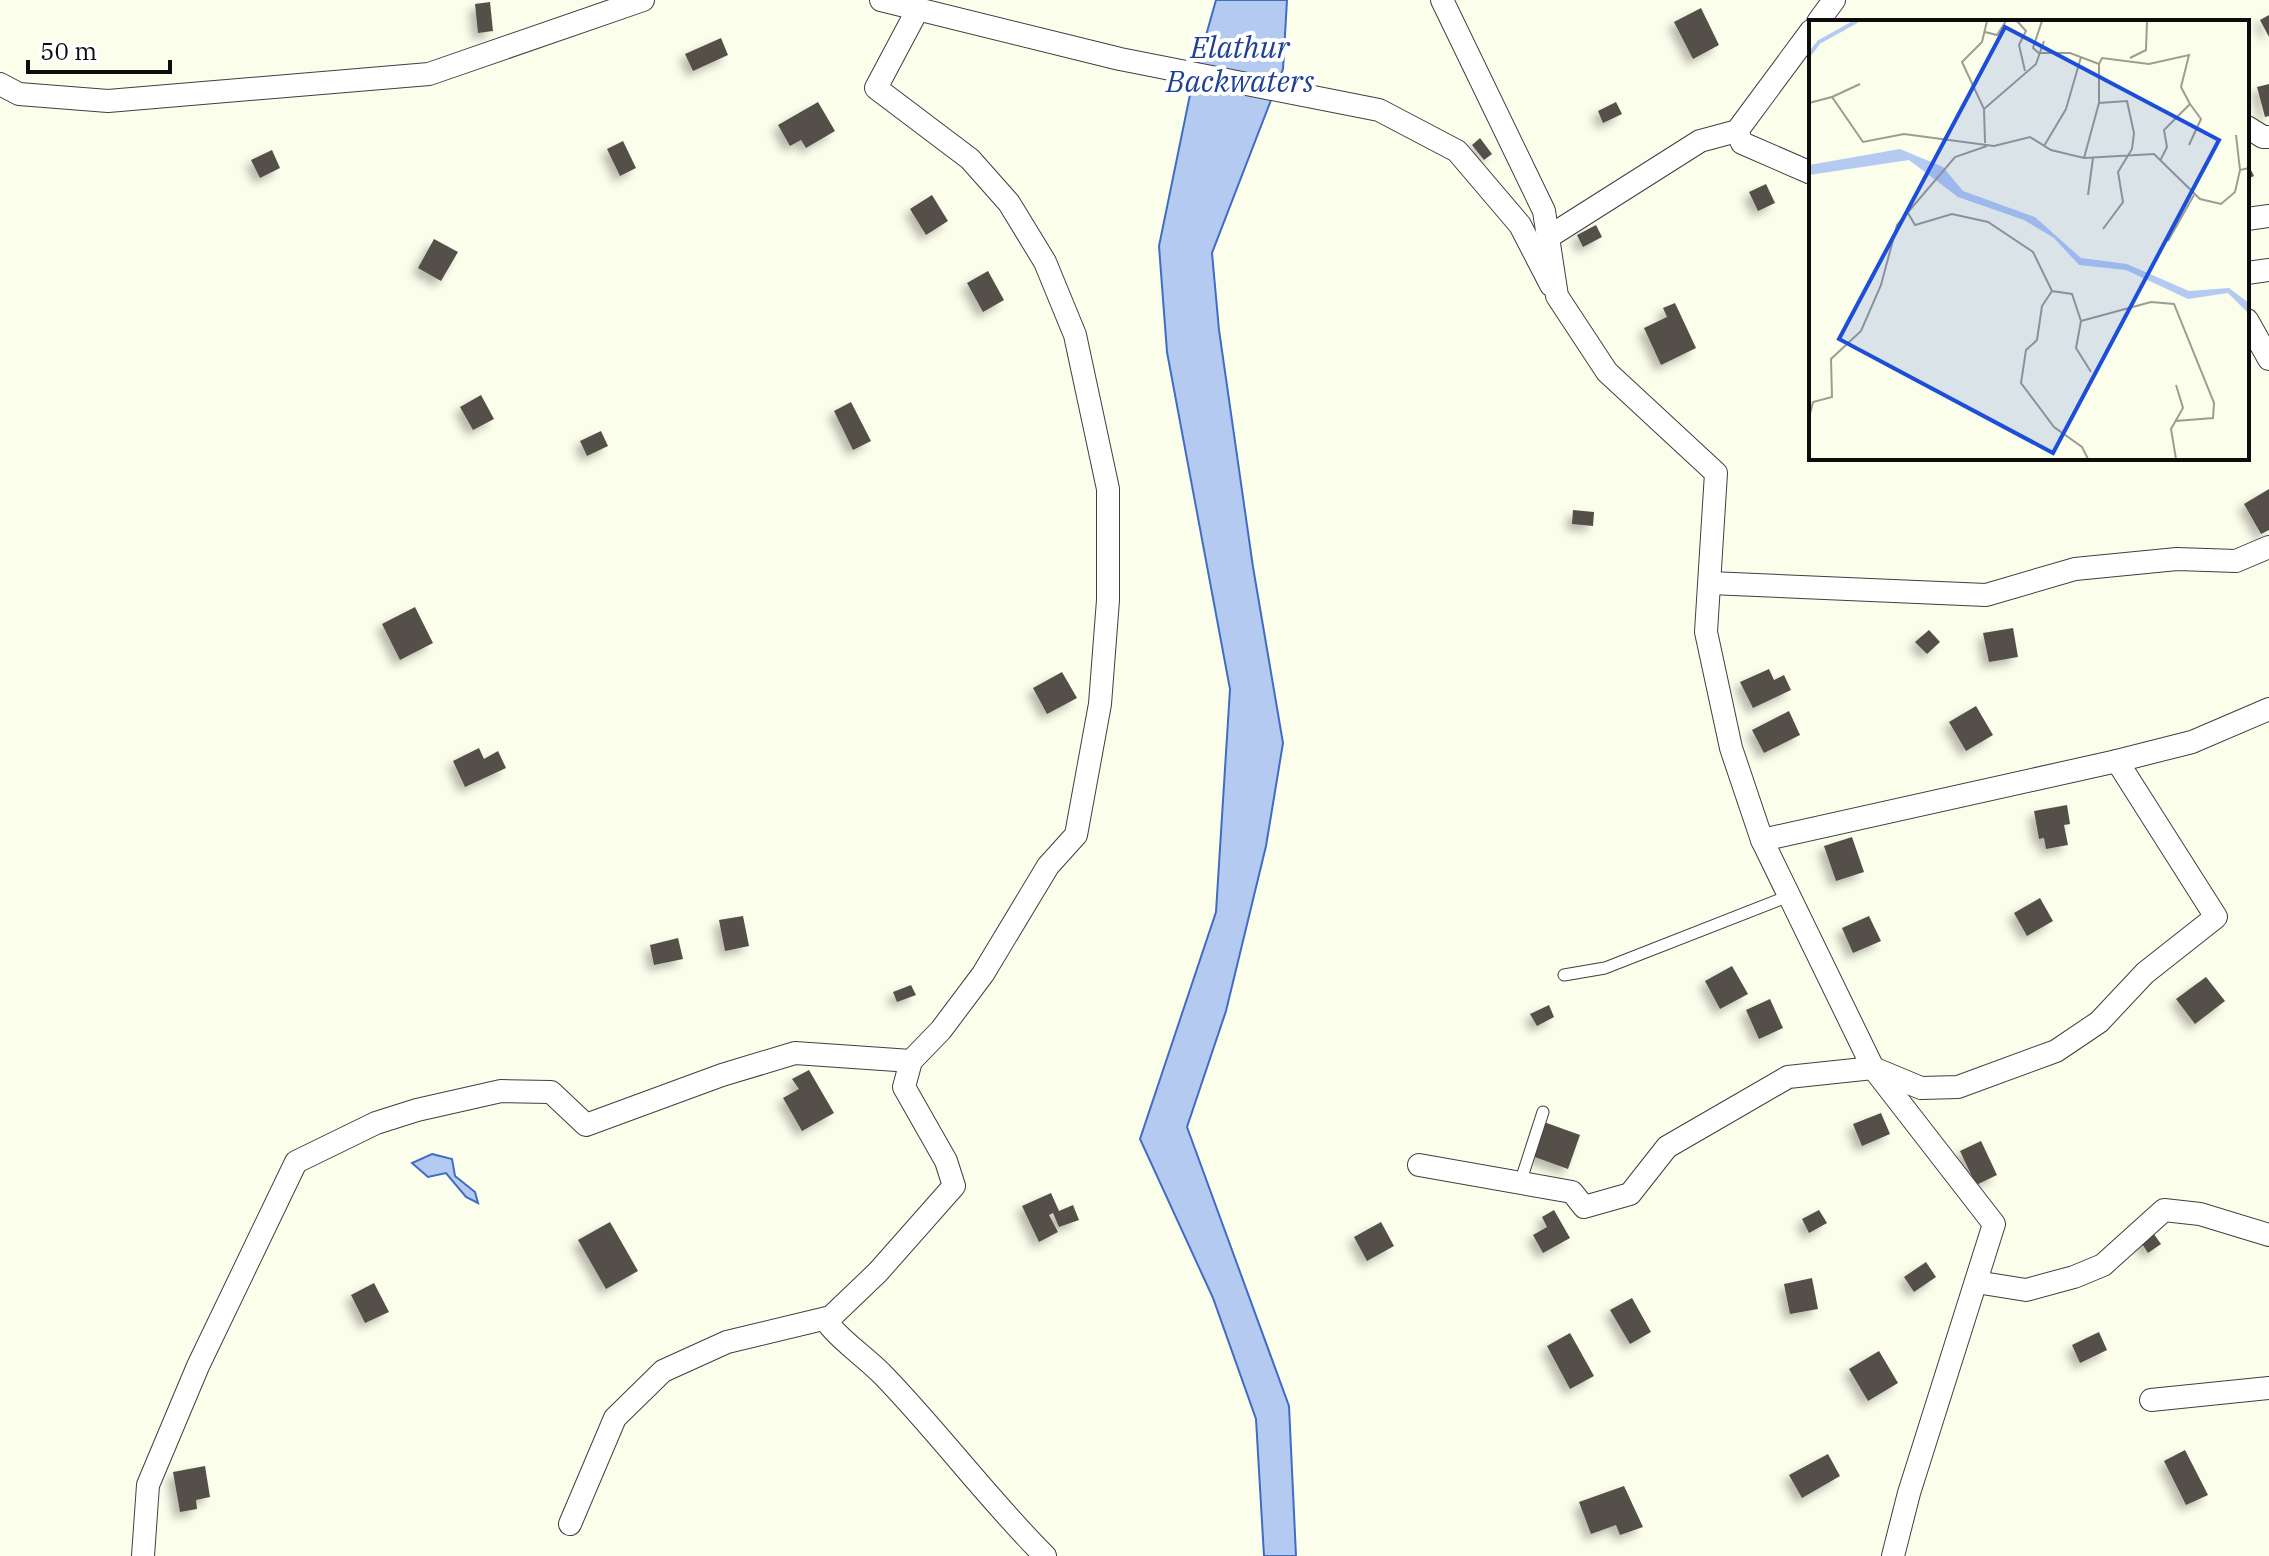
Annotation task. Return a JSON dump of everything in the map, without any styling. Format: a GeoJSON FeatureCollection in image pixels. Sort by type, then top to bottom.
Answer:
{"type":"FeatureCollection","features":[{"type":"Feature","properties":{"kind":"street"},"geometry":{"type":"LineString","coordinates":[[0,84],[19,94],[108,101],[429,74],[643,0]]}},
{"type":"Feature","properties":{"kind":"street"},"geometry":{"type":"LineString","coordinates":[[881,0],[1120,59],[1379,110],[1457,151],[1520,225],[1557,296],[1607,372],[1716,473],[1706,632],[1731,748],[1762,840],[1873,1068],[1994,1224],[1909,1493],[1893,1556]]}},
{"type":"Feature","properties":{"kind":"street"},"geometry":{"type":"LineString","coordinates":[[1442,0],[1544,211],[1557,296]]}},
{"type":"Feature","properties":{"kind":"street"},"geometry":{"type":"LineString","coordinates":[[1819,20],[1834,0]]}},
{"type":"Feature","properties":{"kind":"street"},"geometry":{"type":"LineString","coordinates":[[570,1524],[615,1418],[663,1371],[727,1342],[831,1317],[878,1272],[954,1186],[946,1161],[904,1087],[911,1061],[941,1030],[983,974],[1048,866],[1076,835],[1100,704],[1108,600],[1108,489],[1075,335],[1045,262],[1009,203],[970,159],[876,88],[918,9]]}},
{"type":"Feature","properties":{"kind":"street"},"geometry":{"type":"LineString","coordinates":[[1739,137],[1809,34]]}},
{"type":"Feature","properties":{"kind":"street"},"geometry":{"type":"LineString","coordinates":[[2249,128],[2263,137],[2269,137]]}},
{"type":"Feature","properties":{"kind":"street"},"geometry":{"type":"LineString","coordinates":[[1550,236],[1700,141],[1739,137],[1809,172]]}},
{"type":"Feature","properties":{"kind":"street"},"geometry":{"type":"LineString","coordinates":[[2249,219],[2269,216]]}},
{"type":"Feature","properties":{"kind":"street"},"geometry":{"type":"LineString","coordinates":[[2249,273],[2269,270]]}},
{"type":"Feature","properties":{"kind":"street"},"geometry":{"type":"LineString","coordinates":[[2249,324],[2269,359]]}},
{"type":"Feature","properties":{"kind":"street"},"geometry":{"type":"LineString","coordinates":[[1710,583],[1986,595],[2075,569],[2177,559],[2236,561],[2269,547]]}},
{"type":"Feature","properties":{"kind":"street"},"geometry":{"type":"LineString","coordinates":[[1762,840],[2192,742],[2269,709]]}},
{"type":"Feature","properties":{"kind":"street"},"geometry":{"type":"LineString","coordinates":[[1419,1165],[1572,1192],[1584,1207],[1630,1194],[1667,1147],[1788,1077],[1873,1068],[1921,1088],[1958,1087],[2056,1051],[2099,1022],[2145,973],[2216,917],[2117,761]]}},
{"type":"Feature","properties":{"kind":"street"},"geometry":{"type":"LineString","coordinates":[[143,1556],[148,1485],[198,1366],[296,1162],[376,1123],[458,1099],[501,1091],[551,1092],[586,1125],[722,1075],[795,1053],[911,1061]]}},
{"type":"Feature","properties":{"kind":"street"},"geometry":{"type":"LineString","coordinates":[[1976,1282],[2026,1290],[2074,1277],[2103,1265],[2164,1210],[2200,1214],[2269,1235]]}},
{"type":"Feature","properties":{"kind":"street"},"geometry":{"type":"LineString","coordinates":[[831,1317],[830,1326],[838,1336],[883,1375],[1011,1522],[1045,1556]]}},
{"type":"Feature","properties":{"kind":"street"},"geometry":{"type":"LineString","coordinates":[[2151,1400],[2269,1388]]}},
{"type":"Feature","properties":{"kind":"lane"},"geometry":{"type":"LineString","coordinates":[[1564,975],[1605,968],[1789,896]]}},
{"type":"Feature","properties":{"kind":"lane"},"geometry":{"type":"LineString","coordinates":[[1520,1183],[1543,1112]]}},
{"type":"Feature","properties":{"kind":"water","name":"Elathur Backwaters"},"geometry":{"type":"Polygon","coordinates":[[[1216,0],[1287,0],[1283,69],[1212,253],[1219,330],[1253,567],[1283,743],[1266,846],[1226,1011],[1187,1127],[1289,1406],[1296,1556],[1264,1556],[1256,1419],[1213,1298],[1140,1139],[1216,912],[1230,689],[1167,352],[1159,246],[1192,85],[1216,0]]]}},
{"type":"Feature","properties":{"kind":"water"},"geometry":{"type":"Polygon","coordinates":[[[432,1154],[452,1159],[455,1176],[475,1192],[478,1203],[466,1197],[446,1173],[428,1177],[412,1163],[432,1154]]]}},
{"type":"Feature","properties":{"kind":"building"},"geometry":{"type":"Polygon","coordinates":[[[490,2],[493,31],[478,33],[475,4],[490,2]]]}},
{"type":"Feature","properties":{"kind":"building"},"geometry":{"type":"Polygon","coordinates":[[[1701,8],[1719,45],[1693,59],[1674,22],[1701,8]]]}},
{"type":"Feature","properties":{"kind":"building"},"geometry":{"type":"Polygon","coordinates":[[[2269,15],[2269,37],[2260,20],[2269,15]]]}},
{"type":"Feature","properties":{"kind":"building"},"geometry":{"type":"Polygon","coordinates":[[[721,38],[728,55],[693,71],[685,54],[721,38]]]}},
{"type":"Feature","properties":{"kind":"building"},"geometry":{"type":"Polygon","coordinates":[[[2269,84],[2269,116],[2265,117],[2257,87],[2269,84]]]}},
{"type":"Feature","properties":{"kind":"building"},"geometry":{"type":"Polygon","coordinates":[[[818,102],[835,131],[806,148],[801,140],[790,146],[778,125],[818,102]]]}},
{"type":"Feature","properties":{"kind":"building"},"geometry":{"type":"Polygon","coordinates":[[[1616,102],[1622,114],[1603,123],[1598,111],[1616,102]]]}},
{"type":"Feature","properties":{"kind":"building"},"geometry":{"type":"Polygon","coordinates":[[[1480,138],[1492,154],[1484,160],[1472,145],[1480,138]]]}},
{"type":"Feature","properties":{"kind":"building"},"geometry":{"type":"Polygon","coordinates":[[[623,141],[636,168],[620,176],[607,149],[623,141]]]}},
{"type":"Feature","properties":{"kind":"building"},"geometry":{"type":"Polygon","coordinates":[[[272,150],[280,168],[260,178],[251,160],[272,150]]]}},
{"type":"Feature","properties":{"kind":"building"},"geometry":{"type":"Polygon","coordinates":[[[1766,184],[1775,203],[1758,211],[1749,192],[1766,184]]]}},
{"type":"Feature","properties":{"kind":"building"},"geometry":{"type":"Polygon","coordinates":[[[932,195],[948,221],[926,235],[910,209],[932,195]]]}},
{"type":"Feature","properties":{"kind":"building"},"geometry":{"type":"Polygon","coordinates":[[[1596,225],[1602,237],[1583,247],[1577,235],[1596,225]]]}},
{"type":"Feature","properties":{"kind":"building"},"geometry":{"type":"Polygon","coordinates":[[[434,239],[458,252],[441,281],[418,268],[434,239]]]}},
{"type":"Feature","properties":{"kind":"building"},"geometry":{"type":"Polygon","coordinates":[[[988,271],[1004,300],[983,312],[967,283],[988,271]]]}},
{"type":"Feature","properties":{"kind":"building"},"geometry":{"type":"Polygon","coordinates":[[[1675,303],[1696,348],[1661,365],[1644,328],[1667,317],[1663,308],[1675,303]]]}},
{"type":"Feature","properties":{"kind":"building"},"geometry":{"type":"Polygon","coordinates":[[[481,395],[494,419],[473,430],[460,407],[481,395]]]}},
{"type":"Feature","properties":{"kind":"building"},"geometry":{"type":"Polygon","coordinates":[[[851,402],[871,441],[853,450],[834,411],[851,402]]]}},
{"type":"Feature","properties":{"kind":"building"},"geometry":{"type":"Polygon","coordinates":[[[601,431],[608,446],[587,456],[580,441],[601,431]]]}},
{"type":"Feature","properties":{"kind":"building"},"geometry":{"type":"Polygon","coordinates":[[[2269,489],[2269,530],[2261,534],[2244,504],[2269,489]]]}},
{"type":"Feature","properties":{"kind":"building"},"geometry":{"type":"Polygon","coordinates":[[[1573,510],[1594,512],[1593,526],[1572,524],[1573,510]]]}},
{"type":"Feature","properties":{"kind":"building"},"geometry":{"type":"Polygon","coordinates":[[[415,607],[433,643],[400,660],[382,624],[415,607]]]}},
{"type":"Feature","properties":{"kind":"building"},"geometry":{"type":"Polygon","coordinates":[[[2013,628],[2018,657],[1989,662],[1983,633],[2013,628]]]}},
{"type":"Feature","properties":{"kind":"building"},"geometry":{"type":"Polygon","coordinates":[[[1929,630],[1940,642],[1927,654],[1915,642],[1929,630]]]}},
{"type":"Feature","properties":{"kind":"building"},"geometry":{"type":"Polygon","coordinates":[[[1769,669],[1774,680],[1784,675],[1791,690],[1753,708],[1740,682],[1769,669]]]}},
{"type":"Feature","properties":{"kind":"building"},"geometry":{"type":"Polygon","coordinates":[[[1062,672],[1077,698],[1047,714],[1033,688],[1062,672]]]}},
{"type":"Feature","properties":{"kind":"building"},"geometry":{"type":"Polygon","coordinates":[[[1976,706],[1993,735],[1966,751],[1949,722],[1976,706]]]}},
{"type":"Feature","properties":{"kind":"building"},"geometry":{"type":"Polygon","coordinates":[[[1789,711],[1800,735],[1764,753],[1752,730],[1789,711]]]}},
{"type":"Feature","properties":{"kind":"building"},"geometry":{"type":"Polygon","coordinates":[[[479,748],[484,759],[498,751],[506,768],[465,787],[453,761],[479,748]]]}},
{"type":"Feature","properties":{"kind":"building"},"geometry":{"type":"Polygon","coordinates":[[[2067,805],[2070,824],[2064,825],[2068,845],[2046,849],[2044,838],[2039,839],[2034,811],[2067,805]]]}},
{"type":"Feature","properties":{"kind":"building"},"geometry":{"type":"Polygon","coordinates":[[[1852,837],[1864,872],[1836,881],[1824,846],[1852,837]]]}},
{"type":"Feature","properties":{"kind":"building"},"geometry":{"type":"Polygon","coordinates":[[[2040,898],[2053,921],[2027,936],[2014,913],[2040,898]]]}},
{"type":"Feature","properties":{"kind":"building"},"geometry":{"type":"Polygon","coordinates":[[[743,916],[749,946],[725,951],[719,920],[743,916]]]}},
{"type":"Feature","properties":{"kind":"building"},"geometry":{"type":"Polygon","coordinates":[[[1869,916],[1881,941],[1853,953],[1842,928],[1869,916]]]}},
{"type":"Feature","properties":{"kind":"building"},"geometry":{"type":"Polygon","coordinates":[[[678,938],[683,959],[654,965],[650,945],[678,938]]]}},
{"type":"Feature","properties":{"kind":"building"},"geometry":{"type":"Polygon","coordinates":[[[1732,966],[1748,994],[1720,1009],[1705,981],[1732,966]]]}},
{"type":"Feature","properties":{"kind":"building"},"geometry":{"type":"Polygon","coordinates":[[[2206,977],[2225,1001],[2195,1024],[2176,999],[2206,977]]]}},
{"type":"Feature","properties":{"kind":"building"},"geometry":{"type":"Polygon","coordinates":[[[911,985],[916,995],[897,1002],[893,992],[911,985]]]}},
{"type":"Feature","properties":{"kind":"building"},"geometry":{"type":"Polygon","coordinates":[[[1770,999],[1783,1028],[1759,1039],[1746,1010],[1770,999]]]}},
{"type":"Feature","properties":{"kind":"building"},"geometry":{"type":"Polygon","coordinates":[[[1549,1005],[1554,1017],[1537,1026],[1530,1014],[1549,1005]]]}},
{"type":"Feature","properties":{"kind":"building"},"geometry":{"type":"Polygon","coordinates":[[[809,1070],[834,1113],[802,1131],[783,1098],[799,1089],[792,1079],[809,1070]]]}},
{"type":"Feature","properties":{"kind":"building"},"geometry":{"type":"Polygon","coordinates":[[[1881,1113],[1890,1134],[1862,1146],[1853,1124],[1881,1113]]]}},
{"type":"Feature","properties":{"kind":"building"},"geometry":{"type":"Polygon","coordinates":[[[1544,1122],[1580,1135],[1568,1169],[1532,1156],[1544,1122]]]}},
{"type":"Feature","properties":{"kind":"building"},"geometry":{"type":"Polygon","coordinates":[[[1981,1141],[1997,1175],[1976,1185],[1960,1151],[1981,1141]]]}},
{"type":"Feature","properties":{"kind":"building"},"geometry":{"type":"Polygon","coordinates":[[[1051,1193],[1059,1211],[1073,1205],[1079,1220],[1059,1227],[1053,1213],[1049,1215],[1058,1232],[1039,1242],[1022,1206],[1051,1193]]]}},
{"type":"Feature","properties":{"kind":"building"},"geometry":{"type":"Polygon","coordinates":[[[1554,1210],[1570,1238],[1543,1253],[1533,1235],[1547,1227],[1542,1217],[1554,1210]]]}},
{"type":"Feature","properties":{"kind":"building"},"geometry":{"type":"Polygon","coordinates":[[[1819,1210],[1827,1223],[1809,1233],[1802,1219],[1819,1210]]]}},
{"type":"Feature","properties":{"kind":"building"},"geometry":{"type":"Polygon","coordinates":[[[610,1222],[638,1271],[606,1289],[578,1240],[610,1222]]]}},
{"type":"Feature","properties":{"kind":"building"},"geometry":{"type":"Polygon","coordinates":[[[1381,1222],[1394,1246],[1367,1261],[1354,1237],[1381,1222]]]}},
{"type":"Feature","properties":{"kind":"building"},"geometry":{"type":"Polygon","coordinates":[[[2151,1230],[2161,1244],[2148,1253],[2139,1239],[2151,1230]]]}},
{"type":"Feature","properties":{"kind":"building"},"geometry":{"type":"Polygon","coordinates":[[[1926,1262],[1936,1277],[1914,1292],[1904,1277],[1926,1262]]]}},
{"type":"Feature","properties":{"kind":"building"},"geometry":{"type":"Polygon","coordinates":[[[1812,1278],[1818,1309],[1790,1314],[1784,1284],[1812,1278]]]}},
{"type":"Feature","properties":{"kind":"building"},"geometry":{"type":"Polygon","coordinates":[[[374,1283],[389,1312],[365,1323],[351,1295],[374,1283]]]}},
{"type":"Feature","properties":{"kind":"building"},"geometry":{"type":"Polygon","coordinates":[[[1632,1298],[1651,1332],[1630,1344],[1610,1310],[1632,1298]]]}},
{"type":"Feature","properties":{"kind":"building"},"geometry":{"type":"Polygon","coordinates":[[[2099,1332],[2107,1350],[2080,1363],[2072,1345],[2099,1332]]]}},
{"type":"Feature","properties":{"kind":"building"},"geometry":{"type":"Polygon","coordinates":[[[1570,1333],[1594,1376],[1570,1389],[1547,1346],[1570,1333]]]}},
{"type":"Feature","properties":{"kind":"building"},"geometry":{"type":"Polygon","coordinates":[[[1879,1351],[1898,1383],[1868,1401],[1849,1369],[1879,1351]]]}},
{"type":"Feature","properties":{"kind":"building"},"geometry":{"type":"Polygon","coordinates":[[[2185,1450],[2208,1495],[2186,1505],[2164,1461],[2185,1450]]]}},
{"type":"Feature","properties":{"kind":"building"},"geometry":{"type":"Polygon","coordinates":[[[1828,1454],[1840,1476],[1802,1498],[1789,1475],[1828,1454]]]}},
{"type":"Feature","properties":{"kind":"building"},"geometry":{"type":"Polygon","coordinates":[[[205,1466],[210,1497],[196,1500],[197,1509],[180,1512],[173,1472],[205,1466]]]}},
{"type":"Feature","properties":{"kind":"building"},"geometry":{"type":"Polygon","coordinates":[[[1624,1486],[1643,1527],[1620,1535],[1616,1525],[1591,1534],[1579,1502],[1624,1486]]]}}]}
